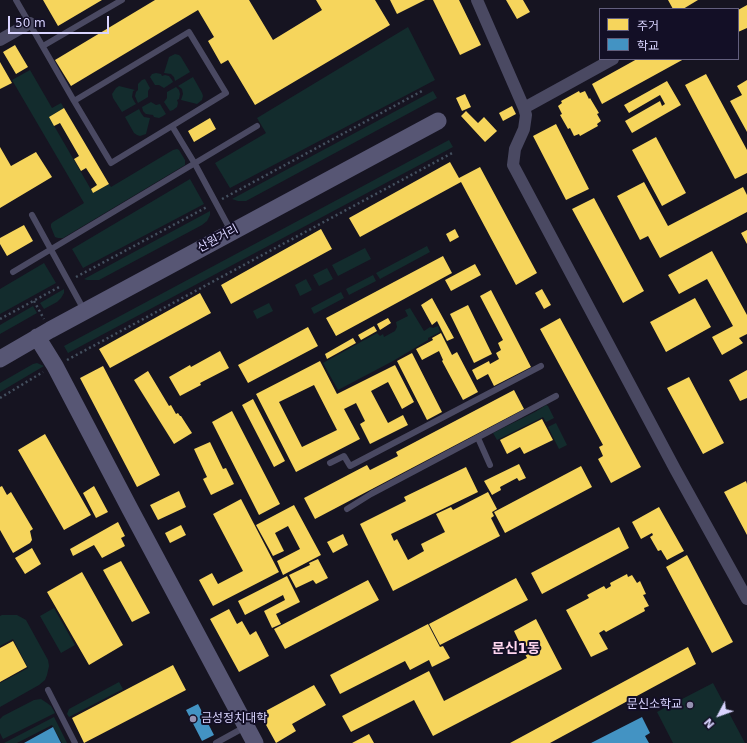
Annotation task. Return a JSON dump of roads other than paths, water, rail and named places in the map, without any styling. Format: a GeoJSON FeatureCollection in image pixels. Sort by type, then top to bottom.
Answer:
{"type":"FeatureCollection","features":[{"type":"Feature","properties":{"kind":"main road","name":"산원거리"},"geometry":{"type":"LineString","coordinates":[[0,359],[84,311],[438,121]]}},
{"type":"Feature","properties":{"kind":"main road"},"geometry":{"type":"LineString","coordinates":[[37,337],[55,366],[255,743]]}},
{"type":"Feature","properties":{"kind":"street"},"geometry":{"type":"LineString","coordinates":[[477,0],[526,115],[524,129],[515,148],[513,165],[747,599]]}},
{"type":"Feature","properties":{"kind":"street"},"geometry":{"type":"LineString","coordinates":[[0,40],[30,23]]}},
{"type":"Feature","properties":{"kind":"street"},"geometry":{"type":"LineString","coordinates":[[524,108],[611,60]]}},
{"type":"Feature","properties":{"kind":"lane"},"geometry":{"type":"LineString","coordinates":[[16,0],[74,101],[111,163],[226,93],[189,32],[74,101]]}},
{"type":"Feature","properties":{"kind":"lane"},"geometry":{"type":"LineString","coordinates":[[43,46],[122,0]]}},
{"type":"Feature","properties":{"kind":"lane"},"geometry":{"type":"LineString","coordinates":[[172,126],[195,164],[231,232]]}},
{"type":"Feature","properties":{"kind":"lane"},"geometry":{"type":"LineString","coordinates":[[13,272],[257,126]]}},
{"type":"Feature","properties":{"kind":"lane"},"geometry":{"type":"LineString","coordinates":[[32,215],[84,311]]}},
{"type":"Feature","properties":{"kind":"lane"},"geometry":{"type":"LineString","coordinates":[[330,463],[344,456],[350,466],[541,366]]}},
{"type":"Feature","properties":{"kind":"lane"},"geometry":{"type":"LineString","coordinates":[[347,509],[371,494],[556,396]]}},
{"type":"Feature","properties":{"kind":"lane"},"geometry":{"type":"LineString","coordinates":[[478,438],[490,465]]}},
{"type":"Feature","properties":{"kind":"lane"},"geometry":{"type":"LineString","coordinates":[[48,690],[75,743]]}},
{"type":"Feature","properties":{"kind":"lane"},"geometry":{"type":"LineString","coordinates":[[216,743],[246,726]]}},
{"type":"Feature","properties":{"kind":"place","name":"문신소학교"},"geometry":{"type":"Point","coordinates":[690,705]}},
{"type":"Feature","properties":{"kind":"place","name":"금성정치대학"},"geometry":{"type":"Point","coordinates":[193,719]}},
{"type":"Feature","properties":{"kind":"district","name":"문신1동"},"geometry":{"type":"Point","coordinates":[516,649]}}]}
